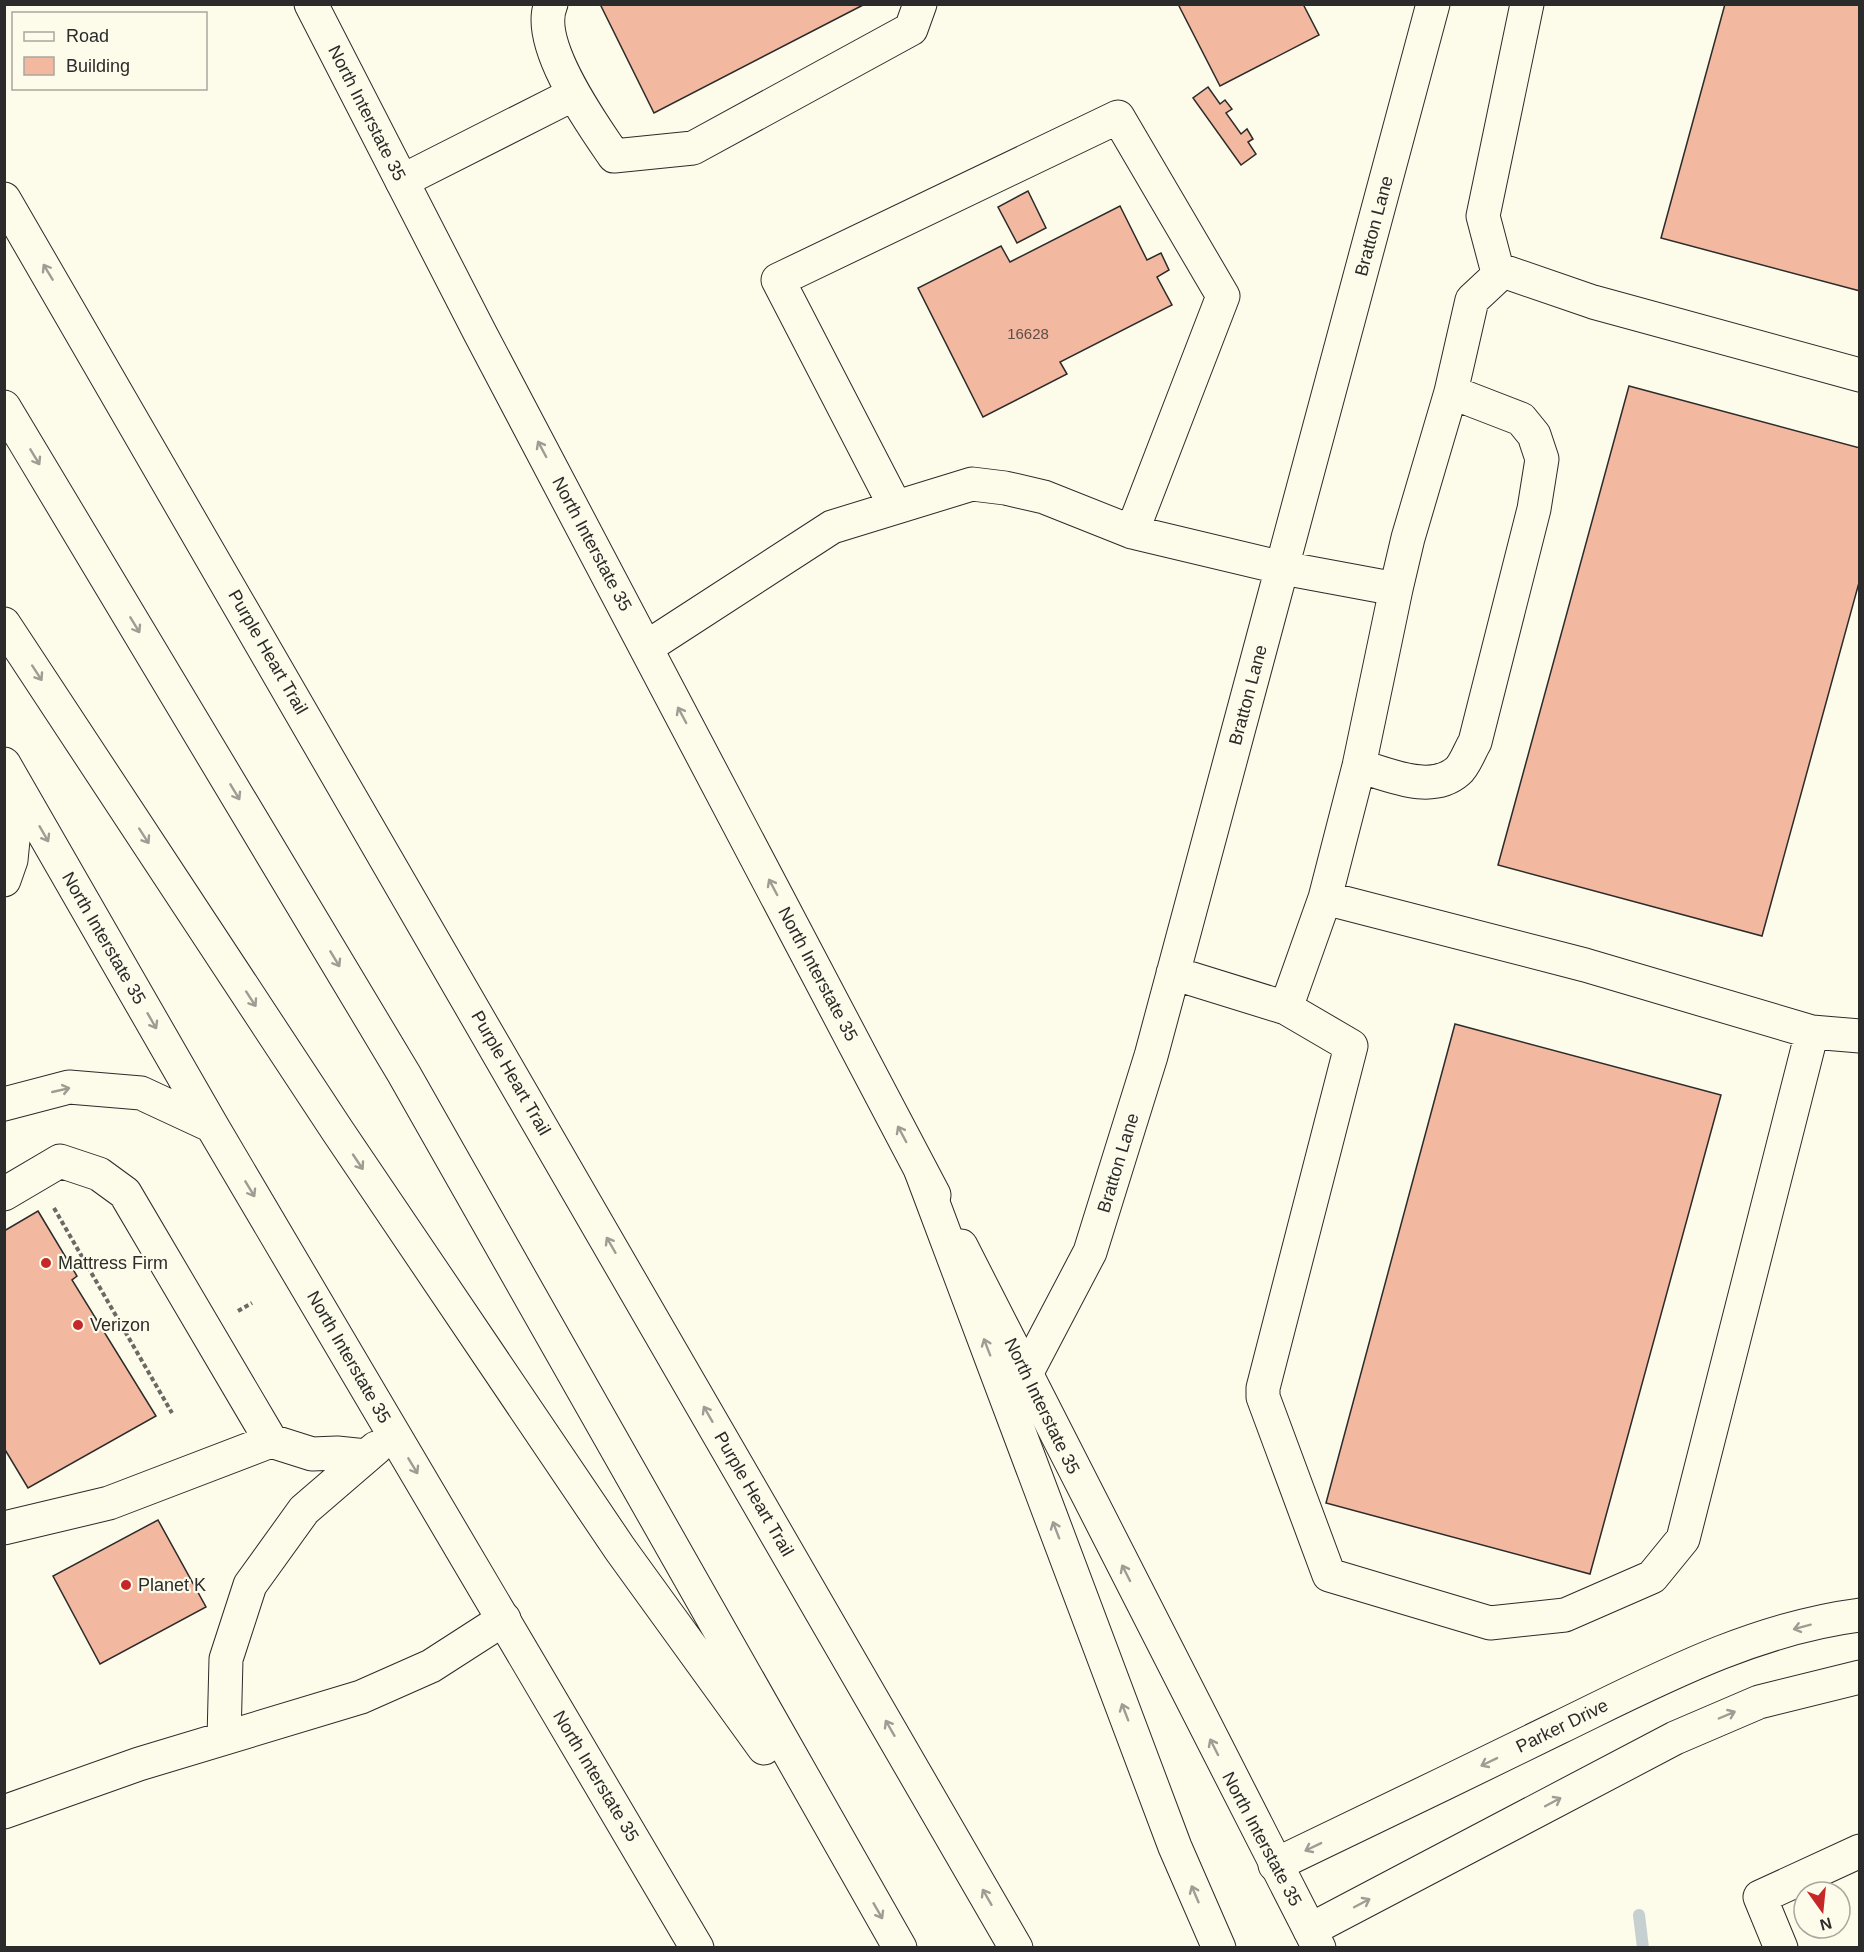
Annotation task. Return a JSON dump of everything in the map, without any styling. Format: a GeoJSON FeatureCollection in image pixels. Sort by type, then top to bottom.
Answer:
{"type":"FeatureCollection","features":[{"type":"Feature","properties":{"kind":"main road","name":"North Interstate 35"},"geometry":{"type":"LineString","coordinates":[[311,4],[1027,1372],[1053,1431],[1314,1939]]}},
{"type":"Feature","properties":{"kind":"main road"},"geometry":{"type":"LineString","coordinates":[[551,4],[546,26],[572,95],[614,156],[693,148],[911,29],[920,4]]}},
{"type":"Feature","properties":{"kind":"main road","name":"Bratton Lane"},"geometry":{"type":"LineString","coordinates":[[1027,1372],[1090,1252],[1151,1056],[1433,4]]}},
{"type":"Feature","properties":{"kind":"main road"},"geometry":{"type":"LineString","coordinates":[[1527,4],[1483,216],[1497,269],[1593,302],[1860,375]]}},
{"type":"Feature","properties":{"kind":"main road"},"geometry":{"type":"LineString","coordinates":[[402,181],[572,95]]}},
{"type":"Feature","properties":{"kind":"main road"},"geometry":{"type":"LineString","coordinates":[[895,506],[778,280],[1118,117],[1223,296],[1132,532]]}},
{"type":"Feature","properties":{"kind":"main road","name":"Purple Heart Trail"},"geometry":{"type":"LineString","coordinates":[[4,199],[1016,1947]]}},
{"type":"Feature","properties":{"kind":"main road"},"geometry":{"type":"LineString","coordinates":[[1286,1008],[1324,898],[1359,765],[1408,538],[1451,392],[1472,300],[1503,271]]}},
{"type":"Feature","properties":{"kind":"main road"},"geometry":{"type":"LineString","coordinates":[[1359,765],[1411,781],[1437,780],[1459,771],[1475,742],[1532,520],[1542,459],[1534,435],[1521,419],[1451,392]]}},
{"type":"Feature","properties":{"kind":"main road"},"geometry":{"type":"LineString","coordinates":[[4,407],[404,1074],[857,1875],[900,1947]]}},
{"type":"Feature","properties":{"kind":"main road"},"geometry":{"type":"LineString","coordinates":[[647,647],[832,527],[972,484],[1005,488],[1044,498],[1132,532],[1282,568],[1396,589]]}},
{"type":"Feature","properties":{"kind":"main road"},"geometry":{"type":"LineString","coordinates":[[4,624],[337,1130],[620,1549],[857,1875]]}},
{"type":"Feature","properties":{"kind":"main road","name":"North Interstate 35"},"geometry":{"type":"LineString","coordinates":[[11,777],[212,1126],[697,1947]]}},
{"type":"Feature","properties":{"kind":"main road"},"geometry":{"type":"LineString","coordinates":[[4,880],[11,860],[11,777]]}},
{"type":"Feature","properties":{"kind":"main road"},"geometry":{"type":"LineString","coordinates":[[1324,898],[1585,965],[1812,1032],[1860,1036]]}},
{"type":"Feature","properties":{"kind":"main road"},"geometry":{"type":"LineString","coordinates":[[1173,973],[1286,1008],[1351,1047],[1263,1388],[1263,1397],[1329,1575],[1490,1623],[1566,1615],[1652,1576],[1683,1539],[1812,1032]]}},
{"type":"Feature","properties":{"kind":"main road"},"geometry":{"type":"LineString","coordinates":[[4,1104],[69,1087],[141,1093],[212,1126]]}},
{"type":"Feature","properties":{"kind":"main road"},"geometry":{"type":"LineString","coordinates":[[4,1194],[60,1161],[99,1174],[124,1193],[271,1441]]}},
{"type":"Feature","properties":{"kind":"main road"},"geometry":{"type":"LineString","coordinates":[[921,1171],[1175,1847],[1219,1947]]}},
{"type":"Feature","properties":{"kind":"main road"},"geometry":{"type":"LineString","coordinates":[[224,1738],[226,1659],[250,1585],[304,1510],[393,1432]]}},
{"type":"Feature","properties":{"kind":"main road"},"geometry":{"type":"LineString","coordinates":[[4,1528],[109,1503],[271,1441],[312,1454],[337,1453],[366,1456]]}},
{"type":"Feature","properties":{"kind":"main road","name":"Parker Drive"},"geometry":{"type":"LineString","coordinates":[[1275,1865],[1659,1679],[1747,1641],[1834,1619],[1860,1616]]}},
{"type":"Feature","properties":{"kind":"main road"},"geometry":{"type":"LineString","coordinates":[[4,1812],[139,1764],[361,1697],[431,1666],[504,1619]]}},
{"type":"Feature","properties":{"kind":"main road"},"geometry":{"type":"LineString","coordinates":[[1314,1939],[1675,1738],[1759,1702],[1860,1677]]}},
{"type":"Feature","properties":{"kind":"main road"},"geometry":{"type":"LineString","coordinates":[[1781,1947],[1760,1897],[1860,1851]]}},
{"type":"Feature","properties":{"kind":"path"},"geometry":{"type":"LineString","coordinates":[[54,1208],[172,1413]]}},
{"type":"Feature","properties":{"kind":"building"},"geometry":{"type":"Polygon","coordinates":[[[600,4],[865,4],[654,113],[600,4]]]}},
{"type":"Feature","properties":{"kind":"building"},"geometry":{"type":"Polygon","coordinates":[[[1178,4],[1303,4],[1319,35],[1220,86],[1178,4]]]}},
{"type":"Feature","properties":{"kind":"building"},"geometry":{"type":"Polygon","coordinates":[[[1725,4],[1860,4],[1860,291],[1661,238],[1725,4]]]}},
{"type":"Feature","properties":{"kind":"building"},"geometry":{"type":"Polygon","coordinates":[[[1208,87],[1220,104],[1225,100],[1232,109],[1226,113],[1241,134],[1247,129],[1253,139],[1248,142],[1256,154],[1241,165],[1193,98],[1208,87]]]}},
{"type":"Feature","properties":{"kind":"building"},"geometry":{"type":"Polygon","coordinates":[[[1028,191],[1046,228],[1017,243],[998,207],[1028,191]]]}},
{"type":"Feature","properties":{"kind":"building"},"geometry":{"type":"Polygon","coordinates":[[[1120,206],[1147,260],[1161,253],[1169,270],[1157,277],[1172,305],[1060,362],[1067,374],[983,417],[918,288],[1001,246],[1010,262],[1120,206]]]}},
{"type":"Feature","properties":{"kind":"building"},"geometry":{"type":"Polygon","coordinates":[[[1629,386],[1860,448],[1860,579],[1762,936],[1498,865],[1629,386]]]}},
{"type":"Feature","properties":{"kind":"building"},"geometry":{"type":"Polygon","coordinates":[[[1455,1024],[1721,1095],[1590,1574],[1326,1503],[1455,1024]]]}},
{"type":"Feature","properties":{"kind":"building"},"geometry":{"type":"Polygon","coordinates":[[[38,1211],[77,1276],[72,1280],[156,1416],[28,1488],[4,1448],[4,1231],[38,1211]]]}},
{"type":"Feature","properties":{"kind":"building","name":"Planet K"},"geometry":{"type":"Polygon","coordinates":[[[158,1520],[206,1607],[100,1664],[53,1576],[158,1520]]]}},
{"type":"Feature","properties":{"kind":"waterway"},"geometry":{"type":"LineString","coordinates":[[1639,1915],[1643,1948]]}},
{"type":"Feature","properties":{"kind":"place","name":"Mattress Firm"},"geometry":{"type":"Point","coordinates":[46,1263]}},
{"type":"Feature","properties":{"kind":"place","name":"Verizon"},"geometry":{"type":"Point","coordinates":[78,1325]}},
{"type":"Feature","properties":{"kind":"place","name":"Planet K"},"geometry":{"type":"Point","coordinates":[126,1585]}}]}
